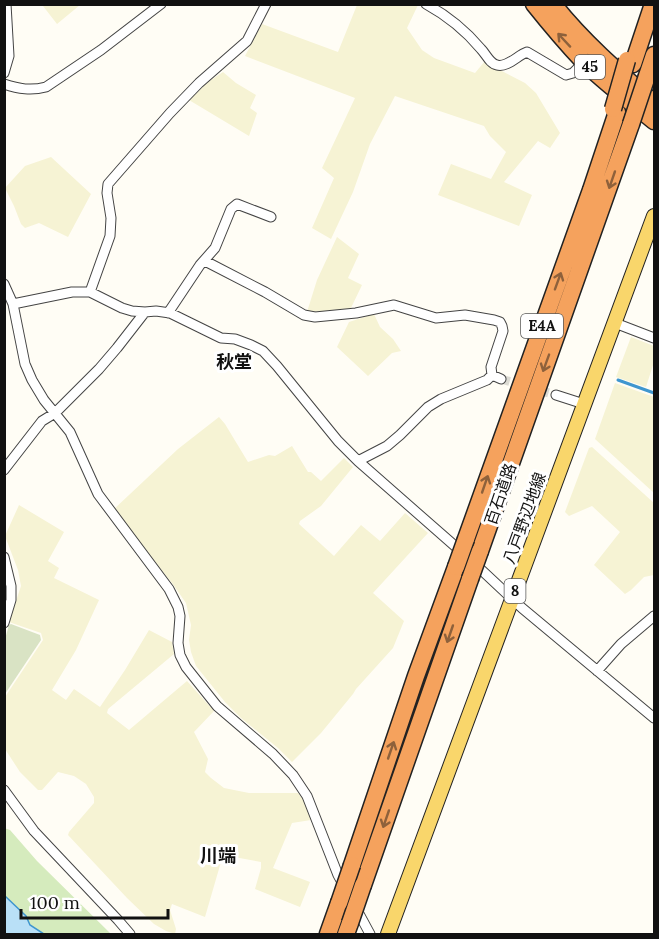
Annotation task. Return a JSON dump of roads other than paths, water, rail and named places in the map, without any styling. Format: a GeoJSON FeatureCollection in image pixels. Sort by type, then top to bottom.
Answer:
{"type":"FeatureCollection","features":[{"type":"Feature","properties":{"kind":"highway","name":"45"},"geometry":{"type":"LineString","coordinates":[[534,4],[584,62],[654,121]]}},
{"type":"Feature","properties":{"kind":"highway","name":"45"},"geometry":{"type":"LineString","coordinates":[[553,4],[592,48],[654,103]]}},
{"type":"Feature","properties":{"kind":"highway"},"geometry":{"type":"LineString","coordinates":[[630,62],[642,4]]}},
{"type":"Feature","properties":{"kind":"highway"},"geometry":{"type":"LineString","coordinates":[[630,62],[653,4]]}},
{"type":"Feature","properties":{"kind":"highway","name":"百石道路"},"geometry":{"type":"LineString","coordinates":[[348,929],[621,152],[633,126],[654,55]]}},
{"type":"Feature","properties":{"kind":"highway","name":"百石道路"},"geometry":{"type":"LineString","coordinates":[[328,934],[416,676],[591,189],[630,62]]}},
{"type":"Feature","properties":{"kind":"highway"},"geometry":{"type":"LineString","coordinates":[[633,126],[654,92]]}},
{"type":"Feature","properties":{"kind":"main road","name":"八戸野辺地線"},"geometry":{"type":"LineString","coordinates":[[389,932],[654,216]]}},
{"type":"Feature","properties":{"kind":"street"},"geometry":{"type":"LineString","coordinates":[[4,73],[9,56],[6,4]]}},
{"type":"Feature","properties":{"kind":"street"},"geometry":{"type":"LineString","coordinates":[[4,84],[36,90],[46,87],[101,50],[161,4]]}},
{"type":"Feature","properties":{"kind":"street"},"geometry":{"type":"LineString","coordinates":[[90,292],[110,236],[108,183],[177,105],[247,41],[266,4]]}},
{"type":"Feature","properties":{"kind":"street"},"geometry":{"type":"LineString","coordinates":[[426,4],[440,12],[472,39],[492,63],[498,66],[527,52],[566,75],[573,73],[584,62]]}},
{"type":"Feature","properties":{"kind":"street"},"geometry":{"type":"LineString","coordinates":[[168,313],[200,265],[215,248],[231,209],[237,204],[271,216]]}},
{"type":"Feature","properties":{"kind":"street"},"geometry":{"type":"LineString","coordinates":[[205,261],[304,315],[315,317],[356,313],[394,305],[436,318],[465,315],[500,322],[503,331],[491,367],[497,377],[441,399],[428,407],[387,446],[358,461]]}},
{"type":"Feature","properties":{"kind":"street"},"geometry":{"type":"LineString","coordinates":[[4,284],[13,304],[25,364],[32,380],[44,400],[70,432],[98,494],[168,589],[178,607],[180,616],[178,643],[180,655],[186,667],[217,706],[273,754],[293,775],[308,796],[338,875],[370,934]]}},
{"type":"Feature","properties":{"kind":"street"},"geometry":{"type":"LineString","coordinates":[[13,304],[72,292],[90,292],[132,311],[168,313],[221,338],[235,339],[263,351],[338,441],[358,461],[522,608],[654,718]]}},
{"type":"Feature","properties":{"kind":"street"},"geometry":{"type":"LineString","coordinates":[[4,470],[42,421],[55,413],[117,348],[145,312]]}},
{"type":"Feature","properties":{"kind":"street"},"geometry":{"type":"LineString","coordinates":[[615,323],[654,338]]}},
{"type":"Feature","properties":{"kind":"street"},"geometry":{"type":"LineString","coordinates":[[556,395],[584,404]]}},
{"type":"Feature","properties":{"kind":"street"},"geometry":{"type":"LineString","coordinates":[[4,557],[11,586],[11,600],[4,623]]}},
{"type":"Feature","properties":{"kind":"street"},"geometry":{"type":"LineString","coordinates":[[597,671],[621,644],[654,616]]}},
{"type":"Feature","properties":{"kind":"street"},"geometry":{"type":"LineString","coordinates":[[4,790],[33,831],[130,934]]}},
{"type":"Feature","properties":{"kind":"water"},"geometry":{"type":"Polygon","coordinates":[[[5,896],[26,916],[30,925],[44,934],[5,934],[5,896]]]}},
{"type":"Feature","properties":{"kind":"waterway"},"geometry":{"type":"LineString","coordinates":[[618,380],[654,393]]}},
{"type":"Feature","properties":{"kind":"tunnel"},"geometry":{"type":"LineString","coordinates":[[501,379],[556,395]]}},
{"type":"Feature","properties":{"kind":"district","name":"秋堂"},"geometry":{"type":"Point","coordinates":[234,362]}},
{"type":"Feature","properties":{"kind":"district","name":"川端"},"geometry":{"type":"Point","coordinates":[218,856]}}]}
